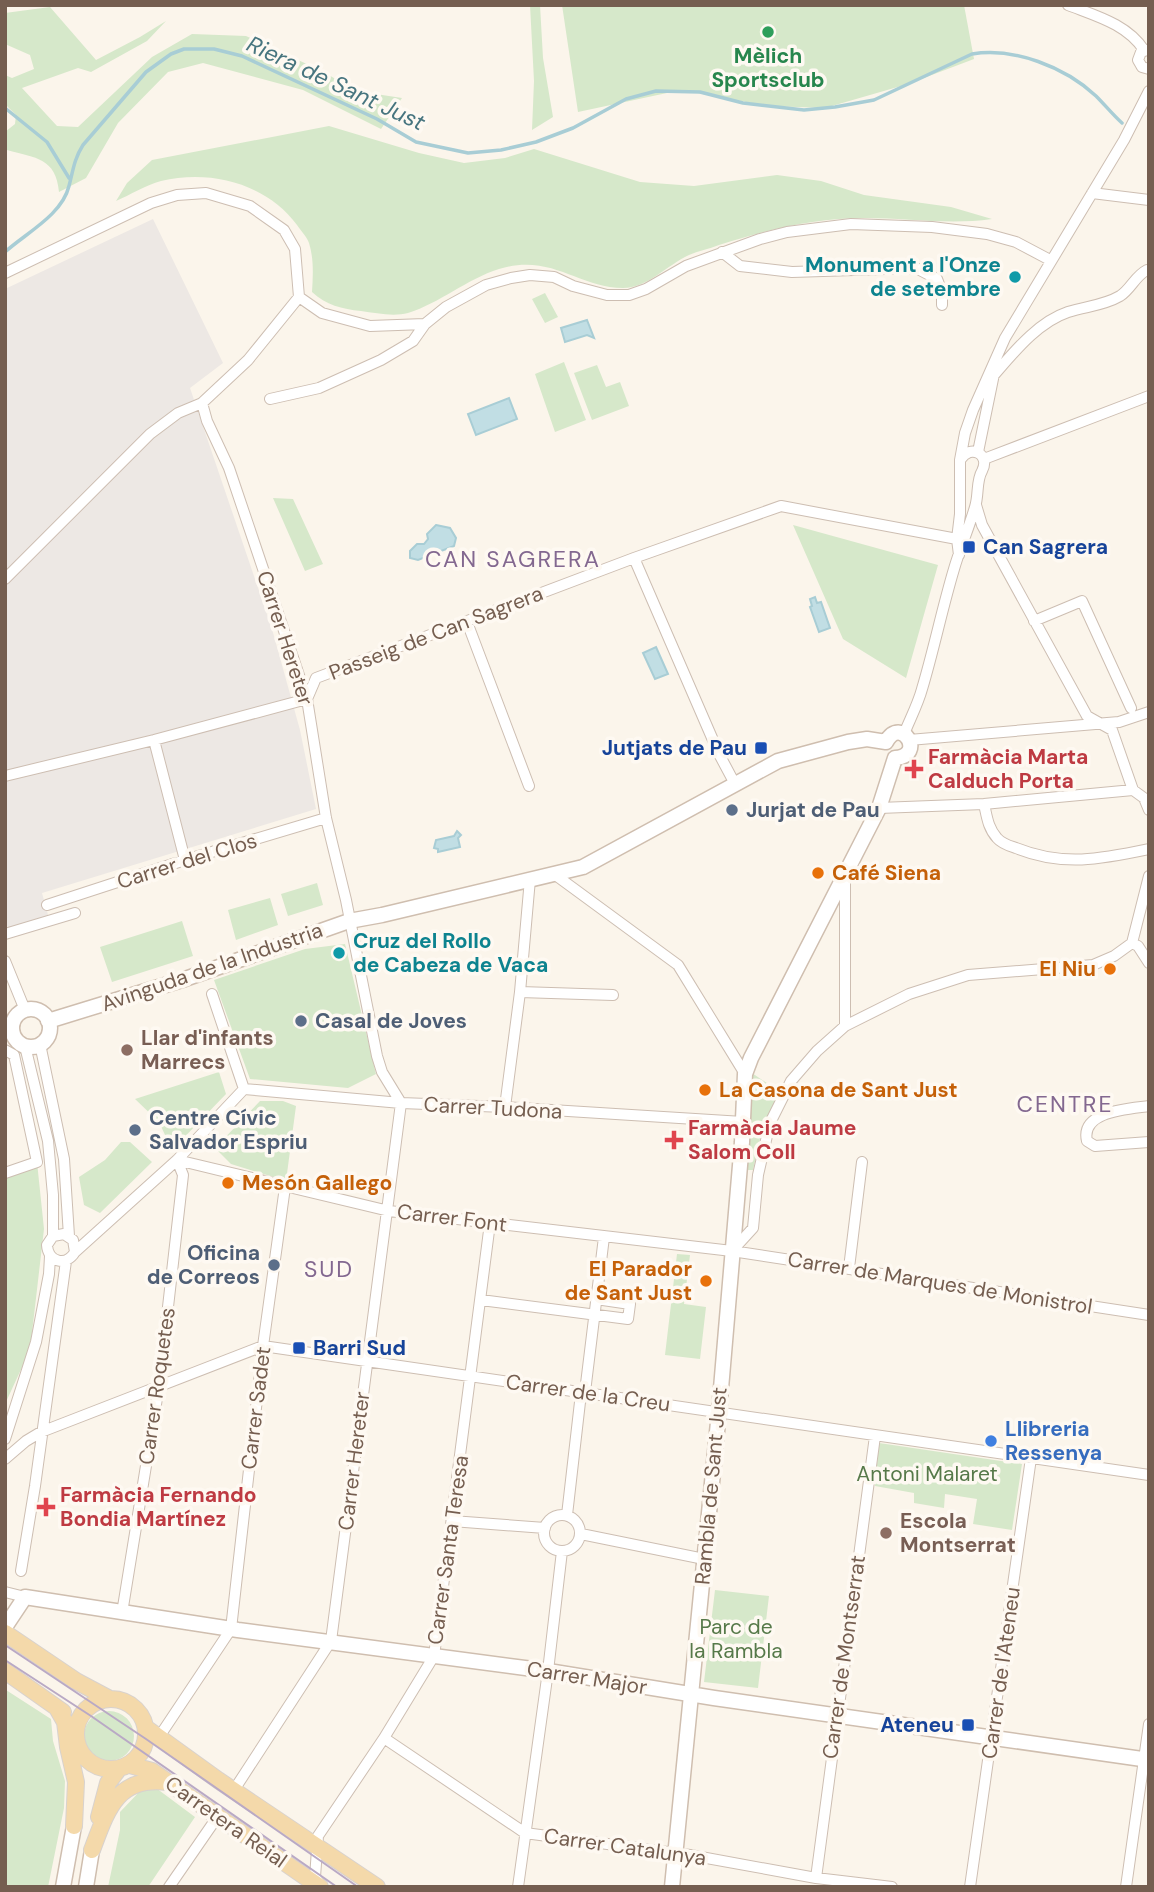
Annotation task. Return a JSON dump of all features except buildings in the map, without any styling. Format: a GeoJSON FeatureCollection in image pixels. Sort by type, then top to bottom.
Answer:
{"type":"FeatureCollection","features":[{"type":"Feature","properties":{"kind":"main road"},"geometry":{"type":"LineString","coordinates":[[5,1633],[76,1681],[108,1698],[130,1705],[152,1732],[142,1752],[108,1783],[92,1850]]}},
{"type":"Feature","properties":{"kind":"main road"},"geometry":{"type":"LineString","coordinates":[[5,1671],[77,1721]]}},
{"type":"Feature","properties":{"kind":"main road"},"geometry":{"type":"LineString","coordinates":[[74,1826],[83,1805],[86,1783],[85,1760],[76,1735],[77,1721],[88,1707],[108,1698]]}},
{"type":"Feature","properties":{"kind":"main road"},"geometry":{"type":"LineString","coordinates":[[57,1708],[65,1722],[76,1782],[74,1826]]}},
{"type":"Feature","properties":{"kind":"main road","name":"Carretera Reial"},"geometry":{"type":"LineString","coordinates":[[152,1732],[376,1887]]}},
{"type":"Feature","properties":{"kind":"main road"},"geometry":{"type":"LineString","coordinates":[[85,1760],[97,1768],[123,1768]]}},
{"type":"Feature","properties":{"kind":"main road","name":"Carretera Reial"},"geometry":{"type":"LineString","coordinates":[[123,1768],[152,1771],[320,1887]]}},
{"type":"Feature","properties":{"kind":"main road"},"geometry":{"type":"LineString","coordinates":[[92,1850],[104,1820],[120,1795],[148,1780],[170,1783]]}},
{"type":"Feature","properties":{"kind":"street"},"geometry":{"type":"LineString","coordinates":[[1068,5],[1115,24],[1138,41],[1146,50],[1138,56],[1138,62],[1143,68],[1149,69]]}},
{"type":"Feature","properties":{"kind":"street"},"geometry":{"type":"LineString","coordinates":[[959,555],[957,540],[961,464],[971,417],[1005,338],[1124,141],[1149,91]]}},
{"type":"Feature","properties":{"kind":"street"},"geometry":{"type":"LineString","coordinates":[[1092,193],[1149,200]]}},
{"type":"Feature","properties":{"kind":"street"},"geometry":{"type":"LineString","coordinates":[[5,273],[151,203],[177,195],[206,194],[250,206],[284,230],[295,249],[299,297],[248,360],[202,403],[178,413],[150,434],[5,579]]}},
{"type":"Feature","properties":{"kind":"street"},"geometry":{"type":"LineString","coordinates":[[270,399],[319,388],[381,360],[412,341],[425,324],[446,307],[486,285],[511,278],[530,275],[554,277],[587,290],[618,296],[646,289],[686,266],[722,252],[787,232],[851,224],[903,225],[987,234],[1016,242],[1050,260]]}},
{"type":"Feature","properties":{"kind":"street"},"geometry":{"type":"LineString","coordinates":[[722,252],[740,265],[792,272],[916,268],[937,279],[942,292],[942,305]]}},
{"type":"Feature","properties":{"kind":"street"},"geometry":{"type":"LineString","coordinates":[[994,375],[1023,343],[1058,316],[1100,306],[1123,294],[1139,274],[1147,270]]}},
{"type":"Feature","properties":{"kind":"street"},"geometry":{"type":"LineString","coordinates":[[299,297],[322,313],[370,326],[425,324]]}},
{"type":"Feature","properties":{"kind":"street"},"geometry":{"type":"LineString","coordinates":[[961,464],[969,475],[979,473],[983,469],[981,456],[997,357]]}},
{"type":"Feature","properties":{"kind":"street"},"geometry":{"type":"LineString","coordinates":[[961,464],[964,454],[971,451],[981,456],[1149,396]]}},
{"type":"Feature","properties":{"kind":"street","name":"Carrer Hereter"},"geometry":{"type":"LineString","coordinates":[[202,403],[207,421],[229,468],[307,699],[326,818],[382,1072],[401,1103],[389,1212],[331,1641],[234,1790]]}},
{"type":"Feature","properties":{"kind":"street"},"geometry":{"type":"LineString","coordinates":[[979,473],[976,505],[907,737],[911,747],[908,753],[895,758],[886,749],[890,735],[900,733],[907,737],[1119,723],[1149,712]]}},
{"type":"Feature","properties":{"kind":"street"},"geometry":{"type":"LineString","coordinates":[[976,505],[982,525],[1087,716],[1112,730],[1133,790],[1144,798],[1149,810]]}},
{"type":"Feature","properties":{"kind":"street","name":"Passeig de Can Sagrera"},"geometry":{"type":"LineString","coordinates":[[5,776],[307,699],[316,678],[634,558],[781,506],[957,540]]}},
{"type":"Feature","properties":{"kind":"street"},"geometry":{"type":"LineString","coordinates":[[634,558],[719,754],[735,784]]}},
{"type":"Feature","properties":{"kind":"street"},"geometry":{"type":"LineString","coordinates":[[1034,621],[1082,601],[1131,708]]}},
{"type":"Feature","properties":{"kind":"street"},"geometry":{"type":"LineString","coordinates":[[467,622],[528,786]]}},
{"type":"Feature","properties":{"kind":"street","name":"Avinguda de la Industria"},"geometry":{"type":"LineString","coordinates":[[48,1021],[185,979],[349,921],[583,866],[778,761],[848,742],[867,739],[886,742]]}},
{"type":"Feature","properties":{"kind":"street"},"geometry":{"type":"LineString","coordinates":[[154,740],[185,860]]}},
{"type":"Feature","properties":{"kind":"street","name":"Rambla de Sant Just"},"geometry":{"type":"LineString","coordinates":[[672,1887],[719,1412],[745,1074],[879,808],[895,758]]}},
{"type":"Feature","properties":{"kind":"street"},"geometry":{"type":"LineString","coordinates":[[879,808],[984,804],[1133,790]]}},
{"type":"Feature","properties":{"kind":"street"},"geometry":{"type":"LineString","coordinates":[[984,804],[988,824],[999,841],[1025,852],[1061,860],[1098,860],[1149,849]]}},
{"type":"Feature","properties":{"kind":"street","name":"Carrer del Clos"},"geometry":{"type":"LineString","coordinates":[[47,905],[326,818]]}},
{"type":"Feature","properties":{"kind":"street"},"geometry":{"type":"LineString","coordinates":[[554,874],[678,965],[745,1074]]}},
{"type":"Feature","properties":{"kind":"street"},"geometry":{"type":"LineString","coordinates":[[845,875],[845,1026]]}},
{"type":"Feature","properties":{"kind":"street"},"geometry":{"type":"LineString","coordinates":[[732,1251],[753,1228],[758,1175],[770,1123],[791,1081],[817,1051],[845,1026],[909,994],[968,975],[1093,965],[1114,956],[1131,946],[1146,897],[1149,876]]}},
{"type":"Feature","properties":{"kind":"street"},"geometry":{"type":"LineString","coordinates":[[505,1107],[520,992],[530,879]]}},
{"type":"Feature","properties":{"kind":"street"},"geometry":{"type":"LineString","coordinates":[[5,934],[75,913]]}},
{"type":"Feature","properties":{"kind":"street"},"geometry":{"type":"LineString","coordinates":[[1131,946],[1149,963]]}},
{"type":"Feature","properties":{"kind":"street"},"geometry":{"type":"LineString","coordinates":[[5,961],[25,1010]]}},
{"type":"Feature","properties":{"kind":"street"},"geometry":{"type":"LineString","coordinates":[[520,992],[613,995]]}},
{"type":"Feature","properties":{"kind":"street"},"geometry":{"type":"LineString","coordinates":[[20,1571],[35,1486],[66,1261],[177,1160],[244,1089],[212,994]]}},
{"type":"Feature","properties":{"kind":"street"},"geometry":{"type":"LineString","coordinates":[[25,1010],[41,1012],[48,1021],[49,1034],[33,1045],[9,1033],[14,1018],[25,1010]]}},
{"type":"Feature","properties":{"kind":"street"},"geometry":{"type":"LineString","coordinates":[[33,1045],[64,1159],[69,1236],[75,1246],[75,1252]]}},
{"type":"Feature","properties":{"kind":"street"},"geometry":{"type":"LineString","coordinates":[[5,1439],[36,1342],[49,1274],[50,1255],[47,1245],[53,1236],[53,1183],[33,1045]]}},
{"type":"Feature","properties":{"kind":"street"},"geometry":{"type":"LineString","coordinates":[[5,1050],[14,1055],[37,1162],[5,1173]]}},
{"type":"Feature","properties":{"kind":"street","name":"Carrer Tudona"},"geometry":{"type":"LineString","coordinates":[[244,1089],[401,1103],[743,1122]]}},
{"type":"Feature","properties":{"kind":"street"},"geometry":{"type":"LineString","coordinates":[[1149,1106],[1102,1115],[1089,1124],[1085,1133],[1087,1141],[1095,1146],[1149,1142]]}},
{"type":"Feature","properties":{"kind":"street","name":"Carrer Font"},"geometry":{"type":"LineString","coordinates":[[177,1160],[389,1212],[732,1251]]}},
{"type":"Feature","properties":{"kind":"street","name":"Carrer Roquetes"},"geometry":{"type":"LineString","coordinates":[[122,1613],[159,1386],[183,1175],[177,1160]]}},
{"type":"Feature","properties":{"kind":"street"},"geometry":{"type":"LineString","coordinates":[[849,1268],[862,1162]]}},
{"type":"Feature","properties":{"kind":"street"},"geometry":{"type":"LineString","coordinates":[[738,1181],[758,1175]]}},
{"type":"Feature","properties":{"kind":"street","name":"Carrer Sadet"},"geometry":{"type":"LineString","coordinates":[[231,1629],[263,1346],[285,1187]]}},
{"type":"Feature","properties":{"kind":"street","name":"Carrer Santa Teresa"},"geometry":{"type":"LineString","coordinates":[[317,1846],[322,1829],[384,1738],[434,1656],[490,1223]]}},
{"type":"Feature","properties":{"kind":"street"},"geometry":{"type":"LineString","coordinates":[[53,1236],[69,1236]]}},
{"type":"Feature","properties":{"kind":"street"},"geometry":{"type":"LineString","coordinates":[[567,1515],[580,1402],[586,1392],[604,1237]]}},
{"type":"Feature","properties":{"kind":"street","name":"Carrer de Marques de Monistrol"},"geometry":{"type":"LineString","coordinates":[[732,1251],[1149,1315]]}},
{"type":"Feature","properties":{"kind":"street"},"geometry":{"type":"LineString","coordinates":[[50,1255],[54,1260],[66,1261]]}},
{"type":"Feature","properties":{"kind":"street"},"geometry":{"type":"LineString","coordinates":[[481,1300],[628,1319],[630,1304],[597,1299]]}},
{"type":"Feature","properties":{"kind":"street","name":"Carrer de la Creu"},"geometry":{"type":"LineString","coordinates":[[5,1460],[26,1441],[41,1432],[263,1346],[1149,1475]]}},
{"type":"Feature","properties":{"kind":"street","name":"Carrer de Montserrat"},"geometry":{"type":"LineString","coordinates":[[816,1878],[875,1436]]}},
{"type":"Feature","properties":{"kind":"street","name":"Carrer de l'Ateneu"},"geometry":{"type":"LineString","coordinates":[[970,1887],[1031,1458]]}},
{"type":"Feature","properties":{"kind":"street"},"geometry":{"type":"LineString","coordinates":[[567,1515],[577,1522],[580,1534],[574,1546],[562,1551],[548,1544],[544,1536],[545,1528],[553,1517],[567,1515]]}},
{"type":"Feature","properties":{"kind":"street"},"geometry":{"type":"LineString","coordinates":[[452,1521],[545,1528]]}},
{"type":"Feature","properties":{"kind":"street"},"geometry":{"type":"LineString","coordinates":[[580,1534],[704,1559]]}},
{"type":"Feature","properties":{"kind":"street"},"geometry":{"type":"LineString","coordinates":[[518,1887],[562,1551]]}},
{"type":"Feature","properties":{"kind":"street","name":"Carrer Major"},"geometry":{"type":"LineString","coordinates":[[5,1592],[122,1613],[548,1671],[1146,1760]]}},
{"type":"Feature","properties":{"kind":"street"},"geometry":{"type":"LineString","coordinates":[[5,1627],[25,1597]]}},
{"type":"Feature","properties":{"kind":"street"},"geometry":{"type":"LineString","coordinates":[[152,1732],[231,1629]]}},
{"type":"Feature","properties":{"kind":"street"},"geometry":{"type":"LineString","coordinates":[[1126,1887],[1149,1724]]}},
{"type":"Feature","properties":{"kind":"street","name":"Carrer Catalunya"},"geometry":{"type":"LineString","coordinates":[[384,1738],[525,1833],[891,1887]]}},
{"type":"Feature","properties":{"kind":"street"},"geometry":{"type":"LineString","coordinates":[[169,1887],[218,1816]]}},
{"type":"Feature","properties":{"kind":"street"},"geometry":{"type":"LineString","coordinates":[[63,1887],[74,1826]]}},
{"type":"Feature","properties":{"kind":"street","name":"Carretera Reial"},"geometry":{"type":"LineString","coordinates":[[317,1846],[315,1877],[320,1887]]}},
{"type":"Feature","properties":{"kind":"street"},"geometry":{"type":"LineString","coordinates":[[86,1887],[92,1850]]}},
{"type":"Feature","properties":{"kind":"shaded area"},"geometry":{"type":"Polygon","coordinates":[[[153,219],[223,363],[190,388],[272,629],[300,730],[316,809],[42,893],[50,922],[11,934],[5,921],[5,289],[153,219]]]}},
{"type":"Feature","properties":{"kind":"green space"},"geometry":{"type":"Polygon","coordinates":[[[530,5],[540,5],[543,58],[553,117],[532,130],[534,81],[530,5]]]}},
{"type":"Feature","properties":{"kind":"green space","name":"Mèlich Sportsclub"},"geometry":{"type":"Polygon","coordinates":[[[562,5],[964,5],[974,59],[908,84],[825,108],[768,106],[681,90],[578,112],[562,5]]]}},
{"type":"Feature","properties":{"kind":"green space"},"geometry":{"type":"Polygon","coordinates":[[[50,7],[96,60],[166,21],[147,41],[91,72],[78,68],[22,88],[57,126],[78,127],[152,57],[192,34],[246,36],[322,71],[356,91],[402,98],[381,129],[303,90],[203,63],[168,72],[118,123],[86,178],[59,192],[54,172],[43,161],[7,150],[5,160],[5,132],[15,124],[16,115],[5,104],[5,75],[12,78],[34,69],[30,55],[5,44],[5,13],[50,7]]]}},
{"type":"Feature","properties":{"kind":"green space"},"geometry":{"type":"Polygon","coordinates":[[[329,126],[419,153],[464,163],[505,158],[534,149],[640,182],[694,186],[777,175],[821,181],[864,195],[951,207],[992,219],[846,219],[790,226],[754,234],[692,254],[641,284],[623,288],[592,283],[550,268],[518,265],[487,273],[420,309],[390,315],[341,308],[312,292],[311,249],[307,239],[285,211],[254,190],[218,179],[180,178],[155,183],[116,201],[127,183],[152,160],[329,126]]]}},
{"type":"Feature","properties":{"kind":"green space"},"geometry":{"type":"Polygon","coordinates":[[[545,293],[558,317],[545,323],[532,299],[545,293]]]}},
{"type":"Feature","properties":{"kind":"green space"},"geometry":{"type":"Polygon","coordinates":[[[564,362],[586,420],[555,432],[535,374],[564,362]]]}},
{"type":"Feature","properties":{"kind":"green space"},"geometry":{"type":"Polygon","coordinates":[[[597,365],[606,387],[620,382],[629,406],[592,420],[574,373],[597,365]]]}},
{"type":"Feature","properties":{"kind":"green space"},"geometry":{"type":"Polygon","coordinates":[[[273,498],[293,499],[323,564],[305,571],[273,498]]]}},
{"type":"Feature","properties":{"kind":"green space"},"geometry":{"type":"Polygon","coordinates":[[[793,525],[938,565],[906,678],[843,639],[793,525]]]}},
{"type":"Feature","properties":{"kind":"green space"},"geometry":{"type":"Polygon","coordinates":[[[317,883],[323,905],[288,916],[281,894],[317,883]]]}},
{"type":"Feature","properties":{"kind":"green space"},"geometry":{"type":"Polygon","coordinates":[[[270,898],[278,925],[236,940],[228,910],[270,898]]]}},
{"type":"Feature","properties":{"kind":"green space"},"geometry":{"type":"Polygon","coordinates":[[[182,921],[193,956],[112,982],[100,947],[182,921]]]}},
{"type":"Feature","properties":{"kind":"green space"},"geometry":{"type":"Polygon","coordinates":[[[345,944],[376,1074],[348,1088],[250,1079],[214,980],[305,949],[345,944]]]}},
{"type":"Feature","properties":{"kind":"green space"},"geometry":{"type":"Polygon","coordinates":[[[219,1072],[226,1094],[172,1150],[159,1122],[135,1099],[219,1072]]]}},
{"type":"Feature","properties":{"kind":"green space"},"geometry":{"type":"Polygon","coordinates":[[[752,1073],[780,1092],[762,1130],[753,1170],[743,1170],[752,1073]]]}},
{"type":"Feature","properties":{"kind":"green space"},"geometry":{"type":"Polygon","coordinates":[[[260,1101],[283,1101],[296,1106],[286,1181],[231,1164],[215,1148],[260,1101]]]}},
{"type":"Feature","properties":{"kind":"green space"},"geometry":{"type":"Polygon","coordinates":[[[121,1142],[130,1142],[152,1162],[100,1213],[84,1205],[79,1177],[105,1160],[121,1142]]]}},
{"type":"Feature","properties":{"kind":"green space"},"geometry":{"type":"Polygon","coordinates":[[[37,1162],[44,1229],[30,1350],[5,1404],[5,1173],[37,1162]]]}},
{"type":"Feature","properties":{"kind":"green space"},"geometry":{"type":"Polygon","coordinates":[[[677,1254],[690,1255],[684,1304],[706,1307],[700,1359],[665,1355],[677,1254]]]}},
{"type":"Feature","properties":{"kind":"green space","name":"Antoni Malaret"},"geometry":{"type":"Polygon","coordinates":[[[879,1443],[1022,1464],[1012,1530],[973,1524],[977,1499],[945,1494],[944,1508],[914,1503],[914,1493],[875,1486],[879,1443]]]}},
{"type":"Feature","properties":{"kind":"green space","name":"Parc de la Rambla"},"geometry":{"type":"Polygon","coordinates":[[[715,1590],[769,1596],[758,1688],[704,1682],[715,1590]]]}},
{"type":"Feature","properties":{"kind":"green space"},"geometry":{"type":"Polygon","coordinates":[[[6,1690],[51,1719],[53,1741],[65,1781],[64,1808],[48,1887],[5,1887],[6,1690]]]}},
{"type":"Feature","properties":{"kind":"green space"},"geometry":{"type":"Polygon","coordinates":[[[109,1711],[126,1719],[134,1736],[126,1753],[109,1761],[92,1753],[84,1736],[92,1719],[109,1711]]]}},
{"type":"Feature","properties":{"kind":"green space"},"geometry":{"type":"Polygon","coordinates":[[[156,1788],[195,1817],[148,1887],[108,1887],[120,1830],[120,1812],[142,1789],[156,1788]]]}},
{"type":"Feature","properties":{"kind":"water"},"geometry":{"type":"Polygon","coordinates":[[[587,320],[594,338],[587,335],[565,342],[561,328],[587,320]]]}},
{"type":"Feature","properties":{"kind":"water"},"geometry":{"type":"Polygon","coordinates":[[[509,398],[517,419],[476,435],[468,414],[509,398]]]}},
{"type":"Feature","properties":{"kind":"water"},"geometry":{"type":"Polygon","coordinates":[[[436,525],[450,528],[456,538],[454,546],[418,560],[410,558],[410,551],[417,544],[424,544],[428,539],[427,534],[436,525]]]}},
{"type":"Feature","properties":{"kind":"water"},"geometry":{"type":"Polygon","coordinates":[[[815,597],[817,603],[821,602],[830,628],[819,632],[810,607],[810,599],[815,597]]]}},
{"type":"Feature","properties":{"kind":"water"},"geometry":{"type":"Polygon","coordinates":[[[656,647],[668,674],[655,679],[643,653],[656,647]]]}},
{"type":"Feature","properties":{"kind":"water"},"geometry":{"type":"Polygon","coordinates":[[[457,831],[461,835],[458,838],[460,847],[438,852],[438,849],[434,848],[436,840],[454,836],[457,831]]]}},
{"type":"Feature","properties":{"kind":"waterway","name":"Riera de Sant Just"},"geometry":{"type":"LineString","coordinates":[[5,252],[59,206],[83,145],[146,72],[171,54],[184,49],[214,49],[242,56],[377,119],[416,142],[468,153],[501,150],[536,142],[573,128],[626,99],[656,91],[700,92],[743,103],[804,110],[835,107],[874,100],[972,54],[988,53],[1022,57],[1054,68],[1096,96],[1122,123]]}},
{"type":"Feature","properties":{"kind":"waterway"},"geometry":{"type":"LineString","coordinates":[[5,108],[47,142],[69,178]]}},
{"type":"Feature","properties":{"kind":"tram line"},"geometry":{"type":"LineString","coordinates":[[5,1645],[146,1739],[358,1887]]}},
{"type":"Feature","properties":{"kind":"tram line"},"geometry":{"type":"LineString","coordinates":[[5,1660],[91,1716],[337,1887]]}},
{"type":"Feature","properties":{"kind":"place","name":"Mèlich Sportsclub"},"geometry":{"type":"Point","coordinates":[768,32]}},
{"type":"Feature","properties":{"kind":"place","name":"Monument a l'Onze de setembre"},"geometry":{"type":"Point","coordinates":[1015,277]}},
{"type":"Feature","properties":{"kind":"place","name":"Can Sagrera"},"geometry":{"type":"Point","coordinates":[969,547]}},
{"type":"Feature","properties":{"kind":"place","name":"Jutjats de Pau"},"geometry":{"type":"Point","coordinates":[761,748]}},
{"type":"Feature","properties":{"kind":"place","name":"Farmàcia Marta Calduch Porta"},"geometry":{"type":"Point","coordinates":[914,769]}},
{"type":"Feature","properties":{"kind":"place","name":"Jurjat de Pau"},"geometry":{"type":"Point","coordinates":[732,810]}},
{"type":"Feature","properties":{"kind":"place","name":"Café Siena"},"geometry":{"type":"Point","coordinates":[818,873]}},
{"type":"Feature","properties":{"kind":"place","name":"Cruz del Rollo de Cabeza de Vaca"},"geometry":{"type":"Point","coordinates":[339,953]}},
{"type":"Feature","properties":{"kind":"place","name":"El Niu"},"geometry":{"type":"Point","coordinates":[1110,969]}},
{"type":"Feature","properties":{"kind":"place","name":"Casal de Joves"},"geometry":{"type":"Point","coordinates":[301,1021]}},
{"type":"Feature","properties":{"kind":"place","name":"Llar d'infants Marrecs"},"geometry":{"type":"Point","coordinates":[127,1050]}},
{"type":"Feature","properties":{"kind":"place","name":"La Casona de Sant Just"},"geometry":{"type":"Point","coordinates":[705,1090]}},
{"type":"Feature","properties":{"kind":"place","name":"Centre Cívic Salvador Espriu"},"geometry":{"type":"Point","coordinates":[135,1130]}},
{"type":"Feature","properties":{"kind":"place","name":"Farmàcia Jaume Salom Coll"},"geometry":{"type":"Point","coordinates":[674,1140]}},
{"type":"Feature","properties":{"kind":"place","name":"Mesón Gallego"},"geometry":{"type":"Point","coordinates":[228,1183]}},
{"type":"Feature","properties":{"kind":"place","name":"Oficina de Correos"},"geometry":{"type":"Point","coordinates":[274,1265]}},
{"type":"Feature","properties":{"kind":"place","name":"El Parador de Sant Just"},"geometry":{"type":"Point","coordinates":[706,1281]}},
{"type":"Feature","properties":{"kind":"place","name":"Barri Sud"},"geometry":{"type":"Point","coordinates":[299,1348]}},
{"type":"Feature","properties":{"kind":"place","name":"Llibreria Ressenya"},"geometry":{"type":"Point","coordinates":[991,1441]}},
{"type":"Feature","properties":{"kind":"place","name":"Farmàcia Fernando Bondia Martínez"},"geometry":{"type":"Point","coordinates":[46,1507]}},
{"type":"Feature","properties":{"kind":"place","name":"Escola Montserrat"},"geometry":{"type":"Point","coordinates":[886,1533]}},
{"type":"Feature","properties":{"kind":"place","name":"Ateneu"},"geometry":{"type":"Point","coordinates":[968,1725]}},
{"type":"Feature","properties":{"kind":"district","name":"CAN SAGRERA"},"geometry":{"type":"Point","coordinates":[513,559]}},
{"type":"Feature","properties":{"kind":"district","name":"CENTRE"},"geometry":{"type":"Point","coordinates":[1065,1104]}},
{"type":"Feature","properties":{"kind":"district","name":"SUD"},"geometry":{"type":"Point","coordinates":[329,1269]}}]}
